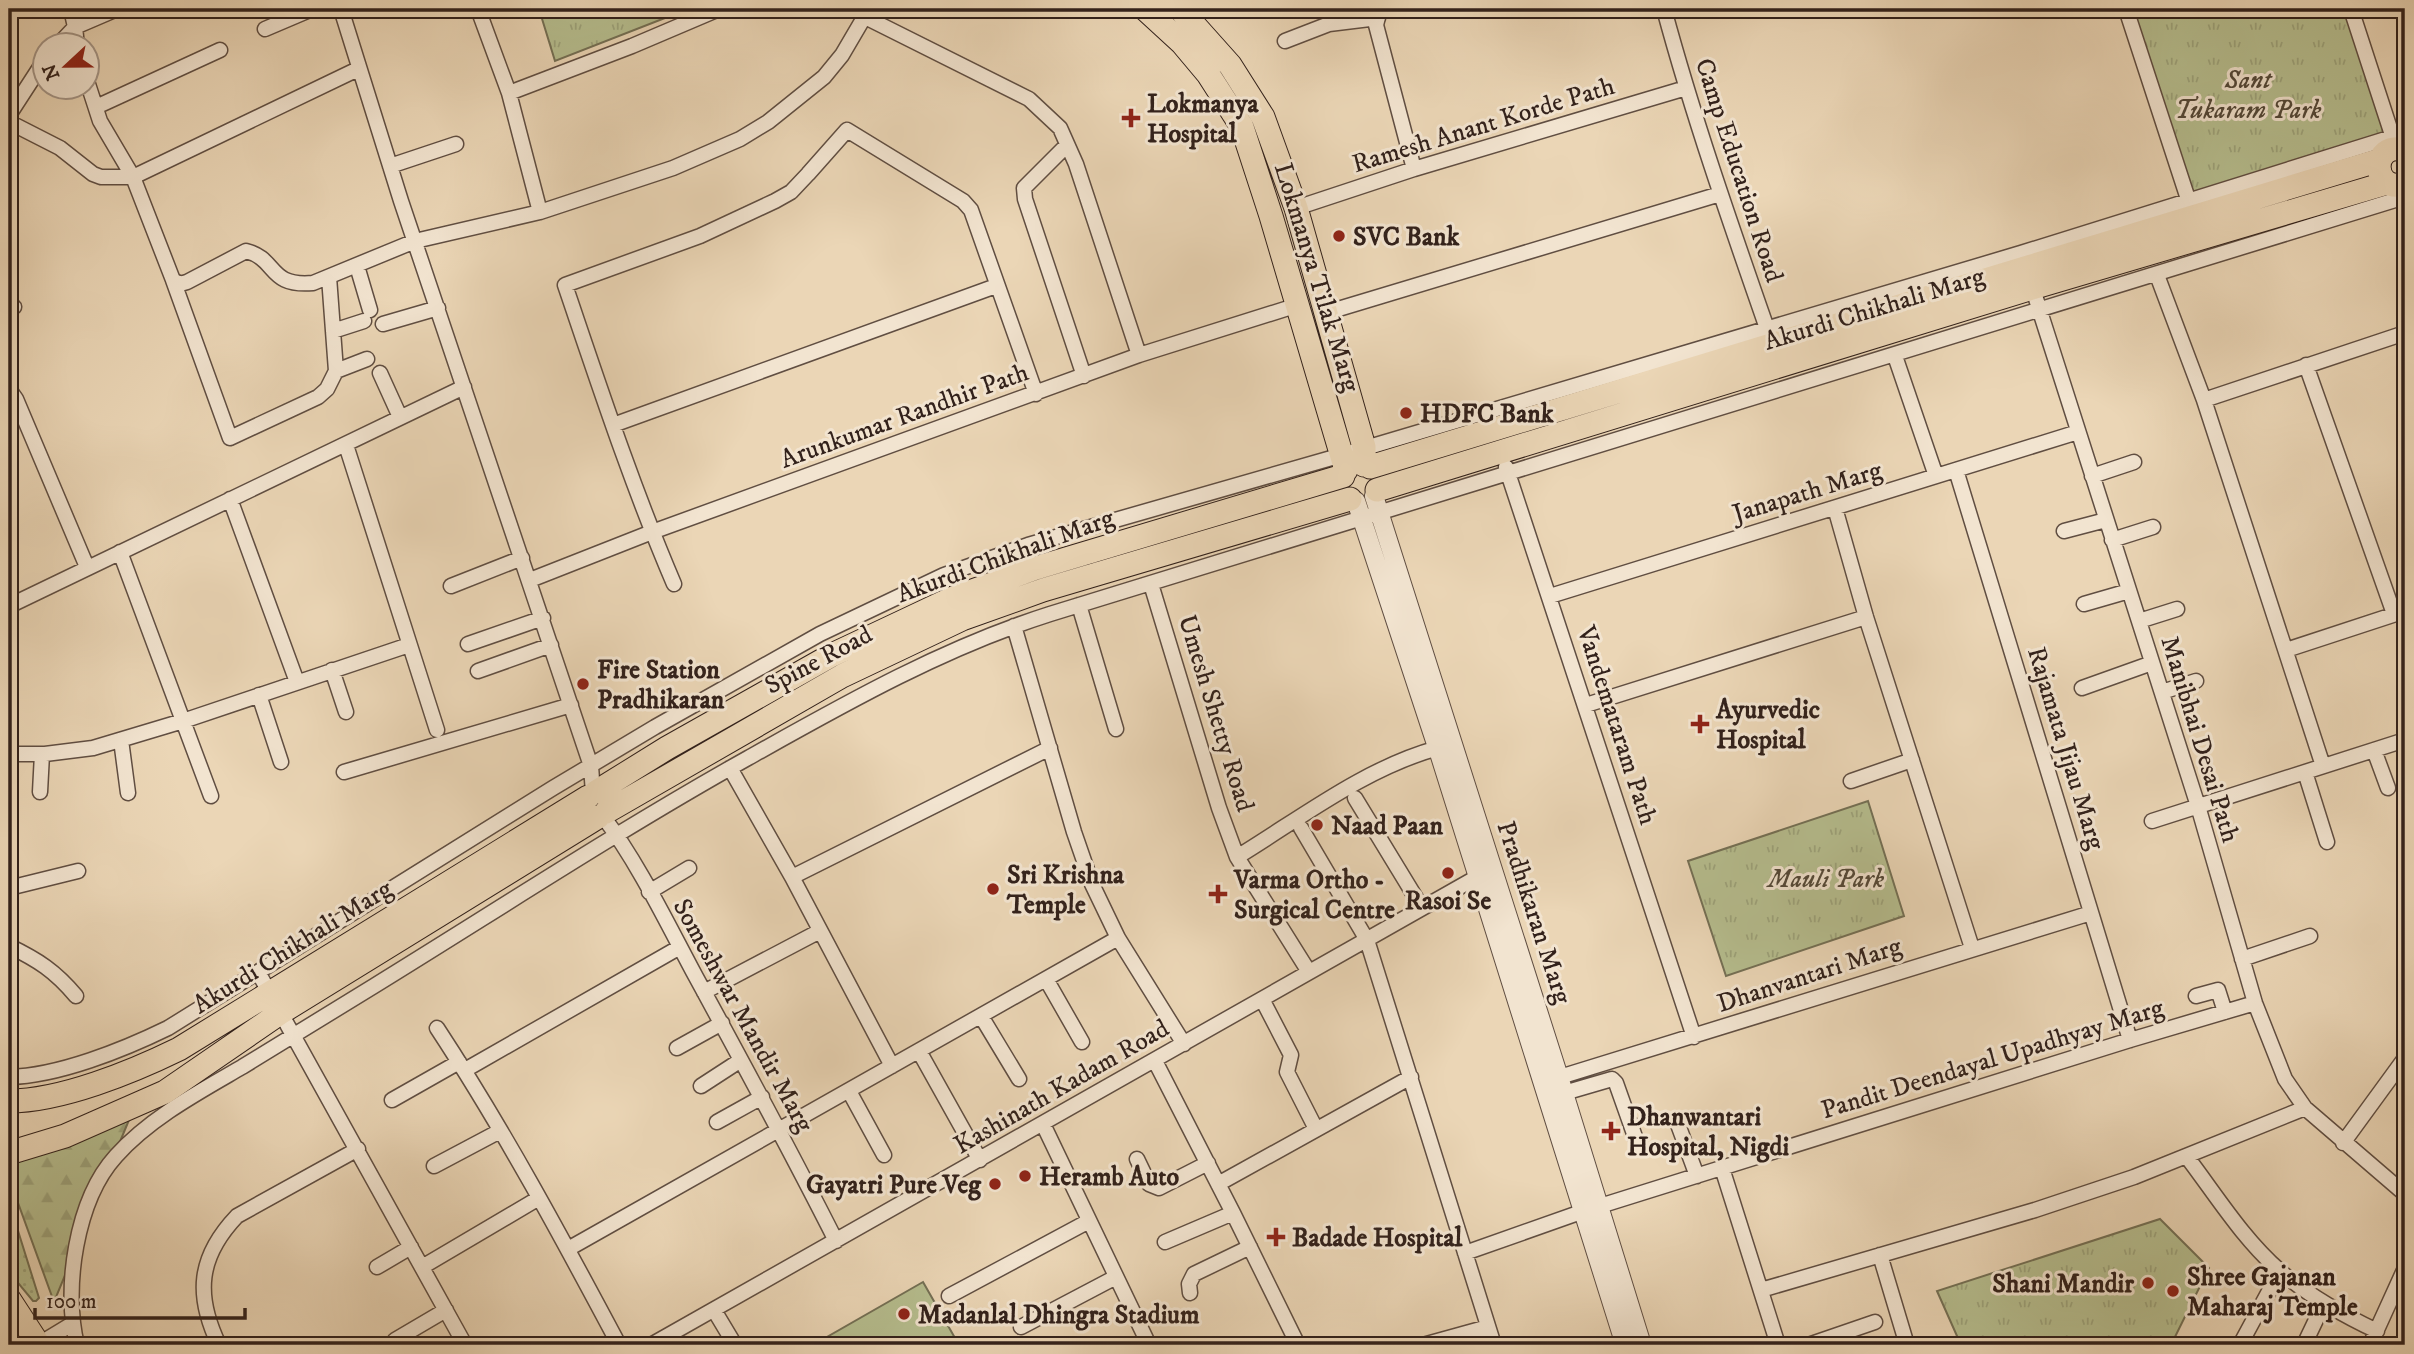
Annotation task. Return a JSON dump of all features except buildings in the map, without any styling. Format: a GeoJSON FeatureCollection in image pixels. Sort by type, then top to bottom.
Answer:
{"type":"FeatureCollection","features":[{"type":"Feature","properties":{"kind":"main road","name":"Lokmanya Tilak Marg"},"geometry":{"type":"LineString","coordinates":[[1169,14],[1230,65],[1263,117],[1296,208],[1325,313],[1355,463]]}},
{"type":"Feature","properties":{"kind":"main road","name":"Lokmanya Tilak Marg"},"geometry":{"type":"LineString","coordinates":[[1169,14],[1242,127],[1297,305],[1355,463]]}},
{"type":"Feature","properties":{"kind":"main road"},"geometry":{"type":"LineString","coordinates":[[2396,146],[2380,172],[2401,189]]}},
{"type":"Feature","properties":{"kind":"main road","name":"Akurdi Chikhali Marg"},"geometry":{"type":"LineString","coordinates":[[1367,503],[1505,463],[2026,269],[2396,146]]}},
{"type":"Feature","properties":{"kind":"main road","name":"Akurdi Chikhali Marg"},"geometry":{"type":"LineString","coordinates":[[9,1101],[36,1100],[156,1061],[275,1003],[597,804],[667,748],[832,655],[953,598],[1035,568],[1355,463],[1495,429],[1770,337],[2026,269],[2401,189]]}},
{"type":"Feature","properties":{"kind":"main road"},"geometry":{"type":"LineString","coordinates":[[1355,463],[1378,477],[1367,503],[1342,489],[1355,463]]}},
{"type":"Feature","properties":{"kind":"main road","name":"Spine Road"},"geometry":{"type":"LineString","coordinates":[[597,804],[842,676],[962,619],[1043,590],[1367,503]]}},
{"type":"Feature","properties":{"kind":"main road"},"geometry":{"type":"LineString","coordinates":[[9,1153],[65,1136],[165,1091],[221,1054],[275,1003]]}},
{"type":"Feature","properties":{"kind":"main road"},"geometry":{"type":"LineString","coordinates":[[9,1299],[39,1345]]}},
{"type":"Feature","properties":{"kind":"street"},"geometry":{"type":"LineString","coordinates":[[71,9],[76,32]]}},
{"type":"Feature","properties":{"kind":"street"},"geometry":{"type":"LineString","coordinates":[[70,32],[75,27],[117,9]]}},
{"type":"Feature","properties":{"kind":"street"},"geometry":{"type":"LineString","coordinates":[[265,29],[312,9]]}},
{"type":"Feature","properties":{"kind":"street"},"geometry":{"type":"LineString","coordinates":[[341,9],[390,166],[591,766],[597,804]]}},
{"type":"Feature","properties":{"kind":"street"},"geometry":{"type":"LineString","coordinates":[[478,9],[509,93],[540,212]]}},
{"type":"Feature","properties":{"kind":"street"},"geometry":{"type":"LineString","coordinates":[[509,93],[719,9]]}},
{"type":"Feature","properties":{"kind":"street","name":"Camp Education Road"},"geometry":{"type":"LineString","coordinates":[[1664,9],[1720,194],[1770,337]]}},
{"type":"Feature","properties":{"kind":"street"},"geometry":{"type":"LineString","coordinates":[[2126,9],[2189,202]]}},
{"type":"Feature","properties":{"kind":"street"},"geometry":{"type":"LineString","coordinates":[[2026,269],[2189,202],[2396,146],[2351,11],[2367,9]]}},
{"type":"Feature","properties":{"kind":"street"},"geometry":{"type":"LineString","coordinates":[[173,280],[180,284],[187,282],[246,251],[256,254],[281,279],[296,285],[313,283],[415,241],[540,212],[673,168],[740,139],[768,122],[824,77],[842,55],[867,13],[1029,99],[1060,128],[1076,164],[1139,355]]}},
{"type":"Feature","properties":{"kind":"street"},"geometry":{"type":"LineString","coordinates":[[1285,41],[1329,24],[1379,13],[1376,25],[1414,169]]}},
{"type":"Feature","properties":{"kind":"street"},"geometry":{"type":"LineString","coordinates":[[96,107],[220,50]]}},
{"type":"Feature","properties":{"kind":"street"},"geometry":{"type":"LineString","coordinates":[[9,122],[60,148],[93,174],[100,177],[133,177],[358,69]]}},
{"type":"Feature","properties":{"kind":"street"},"geometry":{"type":"LineString","coordinates":[[9,115],[32,80]]}},
{"type":"Feature","properties":{"kind":"street","name":"Ramesh Anant Korde Path"},"geometry":{"type":"LineString","coordinates":[[1296,208],[1414,169],[1686,88]]}},
{"type":"Feature","properties":{"kind":"street"},"geometry":{"type":"LineString","coordinates":[[94,102],[100,121],[133,177],[230,438],[318,397],[327,388],[336,371],[329,277]]}},
{"type":"Feature","properties":{"kind":"street"},"geometry":{"type":"LineString","coordinates":[[674,584],[612,425],[565,285],[700,236],[775,201],[791,192],[847,130],[963,201],[971,210],[1036,394]]}},
{"type":"Feature","properties":{"kind":"street"},"geometry":{"type":"LineString","coordinates":[[390,166],[456,144]]}},
{"type":"Feature","properties":{"kind":"street"},"geometry":{"type":"LineString","coordinates":[[1067,145],[1024,188],[1025,199],[1084,376]]}},
{"type":"Feature","properties":{"kind":"street"},"geometry":{"type":"LineString","coordinates":[[1505,463],[1895,356],[2039,312],[2157,275],[2401,189]]}},
{"type":"Feature","properties":{"kind":"street"},"geometry":{"type":"LineString","coordinates":[[1325,313],[1720,194]]}},
{"type":"Feature","properties":{"kind":"street"},"geometry":{"type":"LineString","coordinates":[[333,331],[367,316],[357,266]]}},
{"type":"Feature","properties":{"kind":"street","name":"Manibhai Desai Path"},"geometry":{"type":"LineString","coordinates":[[2026,269],[2198,806],[2255,1003],[2285,1079],[2305,1108],[2405,1194]]}},
{"type":"Feature","properties":{"kind":"street"},"geometry":{"type":"LineString","coordinates":[[2157,275],[2204,400],[2323,766]]}},
{"type":"Feature","properties":{"kind":"street"},"geometry":{"type":"LineString","coordinates":[[612,425],[996,286]]}},
{"type":"Feature","properties":{"kind":"street","name":"Arunkumar Randhir Path"},"geometry":{"type":"LineString","coordinates":[[530,580],[652,532],[1139,355],[1297,305]]}},
{"type":"Feature","properties":{"kind":"street"},"geometry":{"type":"LineString","coordinates":[[383,324],[438,308]]}},
{"type":"Feature","properties":{"kind":"street"},"geometry":{"type":"LineString","coordinates":[[2204,400],[2405,333]]}},
{"type":"Feature","properties":{"kind":"street"},"geometry":{"type":"LineString","coordinates":[[9,1077],[32,1076],[54,1070],[146,1039],[168,1028],[591,766],[820,634],[944,575],[1028,545],[1355,463],[1770,337]]}},
{"type":"Feature","properties":{"kind":"street"},"geometry":{"type":"LineString","coordinates":[[1895,356],[1937,476]]}},
{"type":"Feature","properties":{"kind":"street"},"geometry":{"type":"LineString","coordinates":[[336,371],[367,359]]}},
{"type":"Feature","properties":{"kind":"street"},"geometry":{"type":"LineString","coordinates":[[2286,650],[2400,613],[2306,365]]}},
{"type":"Feature","properties":{"kind":"street"},"geometry":{"type":"LineString","coordinates":[[380,373],[400,417]]}},
{"type":"Feature","properties":{"kind":"street"},"geometry":{"type":"LineString","coordinates":[[9,606],[464,387]]}},
{"type":"Feature","properties":{"kind":"street"},"geometry":{"type":"LineString","coordinates":[[9,389],[16,399],[87,567]]}},
{"type":"Feature","properties":{"kind":"street","name":"Vandemataram Path"},"geometry":{"type":"LineString","coordinates":[[1495,429],[1694,1037]]}},
{"type":"Feature","properties":{"kind":"street","name":"Janapath Marg"},"geometry":{"type":"LineString","coordinates":[[1550,596],[2078,432]]}},
{"type":"Feature","properties":{"kind":"street"},"geometry":{"type":"LineString","coordinates":[[345,445],[437,730]]}},
{"type":"Feature","properties":{"kind":"street"},"geometry":{"type":"LineString","coordinates":[[2092,476],[2134,462]]}},
{"type":"Feature","properties":{"kind":"street","name":"Rajamata Jijau Marg"},"geometry":{"type":"LineString","coordinates":[[1956,470],[2130,1040]]}},
{"type":"Feature","properties":{"kind":"street"},"geometry":{"type":"LineString","coordinates":[[230,499],[297,682]]}},
{"type":"Feature","properties":{"kind":"street"},"geometry":{"type":"LineString","coordinates":[[77,1345],[72,1324],[71,1296],[74,1254],[84,1218],[97,1187],[115,1157],[149,1127],[190,1098],[617,834],[854,698],[946,654],[1014,626],[1151,584],[1367,503]]}},
{"type":"Feature","properties":{"kind":"street","name":"Pradhikaran Marg"},"geometry":{"type":"LineString","coordinates":[[1367,503],[1438,748],[1486,872]]}},
{"type":"Feature","properties":{"kind":"street","name":"Pradhikaran Marg"},"geometry":{"type":"LineString","coordinates":[[1367,503],[1555,1084],[1591,1209],[1625,1345]]}},
{"type":"Feature","properties":{"kind":"street"},"geometry":{"type":"LineString","coordinates":[[1835,508],[1866,617],[1972,948]]}},
{"type":"Feature","properties":{"kind":"street"},"geometry":{"type":"LineString","coordinates":[[2064,531],[2106,520]]}},
{"type":"Feature","properties":{"kind":"street"},"geometry":{"type":"LineString","coordinates":[[2112,540],[2153,527]]}},
{"type":"Feature","properties":{"kind":"street"},"geometry":{"type":"LineString","coordinates":[[120,552],[211,796]]}},
{"type":"Feature","properties":{"kind":"street"},"geometry":{"type":"LineString","coordinates":[[451,586],[522,558]]}},
{"type":"Feature","properties":{"kind":"street","name":"Umesh Shetty Road"},"geometry":{"type":"LineString","coordinates":[[1151,584],[1219,808],[1237,857],[1309,972]]}},
{"type":"Feature","properties":{"kind":"street"},"geometry":{"type":"LineString","coordinates":[[2084,604],[2129,591]]}},
{"type":"Feature","properties":{"kind":"street"},"geometry":{"type":"LineString","coordinates":[[1079,605],[1116,729]]}},
{"type":"Feature","properties":{"kind":"street"},"geometry":{"type":"LineString","coordinates":[[2139,621],[2177,609]]}},
{"type":"Feature","properties":{"kind":"street"},"geometry":{"type":"LineString","coordinates":[[1586,705],[1866,617]]}},
{"type":"Feature","properties":{"kind":"street"},"geometry":{"type":"LineString","coordinates":[[468,644],[542,618]]}},
{"type":"Feature","properties":{"kind":"street"},"geometry":{"type":"LineString","coordinates":[[1014,626],[1092,884],[1118,938],[1184,1044]]}},
{"type":"Feature","properties":{"kind":"street"},"geometry":{"type":"LineString","coordinates":[[9,754],[42,754],[93,748],[183,721],[410,645]]}},
{"type":"Feature","properties":{"kind":"street"},"geometry":{"type":"LineString","coordinates":[[478,671],[551,645]]}},
{"type":"Feature","properties":{"kind":"street"},"geometry":{"type":"LineString","coordinates":[[2082,688],[2152,663]]}},
{"type":"Feature","properties":{"kind":"street"},"geometry":{"type":"LineString","coordinates":[[332,670],[346,712]]}},
{"type":"Feature","properties":{"kind":"street"},"geometry":{"type":"LineString","coordinates":[[2161,692],[2196,681]]}},
{"type":"Feature","properties":{"kind":"street"},"geometry":{"type":"LineString","coordinates":[[259,695],[281,762]]}},
{"type":"Feature","properties":{"kind":"street"},"geometry":{"type":"LineString","coordinates":[[344,772],[571,705]]}},
{"type":"Feature","properties":{"kind":"street"},"geometry":{"type":"LineString","coordinates":[[121,740],[128,793]]}},
{"type":"Feature","properties":{"kind":"street"},"geometry":{"type":"LineString","coordinates":[[2152,821],[2405,740]]}},
{"type":"Feature","properties":{"kind":"street"},"geometry":{"type":"LineString","coordinates":[[792,877],[1050,748]]}},
{"type":"Feature","properties":{"kind":"street","name":"Umesh Shetty Road"},"geometry":{"type":"LineString","coordinates":[[1237,857],[1353,786],[1409,756],[1438,748]]}},
{"type":"Feature","properties":{"kind":"street"},"geometry":{"type":"LineString","coordinates":[[2374,750],[2388,788]]}},
{"type":"Feature","properties":{"kind":"street"},"geometry":{"type":"LineString","coordinates":[[40,792],[42,754]]}},
{"type":"Feature","properties":{"kind":"street"},"geometry":{"type":"LineString","coordinates":[[1851,781],[1912,761]]}},
{"type":"Feature","properties":{"kind":"street"},"geometry":{"type":"LineString","coordinates":[[730,768],[792,877],[892,1066]]}},
{"type":"Feature","properties":{"kind":"street"},"geometry":{"type":"LineString","coordinates":[[2305,772],[2327,842]]}},
{"type":"Feature","properties":{"kind":"street"},"geometry":{"type":"LineString","coordinates":[[1355,798],[1422,908]]}},
{"type":"Feature","properties":{"kind":"street","name":"Someshwar Mandir Marg"},"geometry":{"type":"LineString","coordinates":[[597,804],[617,834],[722,1023],[836,1241]]}},
{"type":"Feature","properties":{"kind":"street"},"geometry":{"type":"LineString","coordinates":[[1301,828],[1367,940],[1494,1345]]}},
{"type":"Feature","properties":{"kind":"street"},"geometry":{"type":"LineString","coordinates":[[649,891],[690,868]]}},
{"type":"Feature","properties":{"kind":"street"},"geometry":{"type":"LineString","coordinates":[[9,888],[78,871]]}},
{"type":"Feature","properties":{"kind":"street","name":"Kashinath Kadam Road"},"geometry":{"type":"LineString","coordinates":[[651,1345],[1486,872]]}},
{"type":"Feature","properties":{"kind":"street","name":"Dhanvantari Marg"},"geometry":{"type":"LineString","coordinates":[[1555,1084],[1972,948],[2091,913]]}},
{"type":"Feature","properties":{"kind":"street"},"geometry":{"type":"LineString","coordinates":[[704,992],[820,931]]}},
{"type":"Feature","properties":{"kind":"street"},"geometry":{"type":"LineString","coordinates":[[2242,958],[2310,936]]}},
{"type":"Feature","properties":{"kind":"street"},"geometry":{"type":"LineString","coordinates":[[568,1249],[1118,938]]}},
{"type":"Feature","properties":{"kind":"street"},"geometry":{"type":"LineString","coordinates":[[9,946],[41,962],[63,980],[76,996]]}},
{"type":"Feature","properties":{"kind":"street"},"geometry":{"type":"LineString","coordinates":[[392,1100],[462,1066],[680,947]]}},
{"type":"Feature","properties":{"kind":"street"},"geometry":{"type":"LineString","coordinates":[[258,972],[465,1345]]}},
{"type":"Feature","properties":{"kind":"street"},"geometry":{"type":"LineString","coordinates":[[1046,979],[1082,1042]]}},
{"type":"Feature","properties":{"kind":"street"},"geometry":{"type":"LineString","coordinates":[[2196,996],[2218,990],[2225,1012]]}},
{"type":"Feature","properties":{"kind":"street"},"geometry":{"type":"LineString","coordinates":[[1262,999],[1291,1055],[1287,1072],[1317,1129]]}},
{"type":"Feature","properties":{"kind":"street","name":"Pandit Deendayal Upadhyay Marg"},"geometry":{"type":"LineString","coordinates":[[1465,1253],[1591,1209],[2255,1003]]}},
{"type":"Feature","properties":{"kind":"street"},"geometry":{"type":"LineString","coordinates":[[981,1016],[1018,1079]]}},
{"type":"Feature","properties":{"kind":"street"},"geometry":{"type":"LineString","coordinates":[[677,1048],[722,1023]]}},
{"type":"Feature","properties":{"kind":"street"},"geometry":{"type":"LineString","coordinates":[[437,1028],[539,1198],[619,1345]]}},
{"type":"Feature","properties":{"kind":"street"},"geometry":{"type":"LineString","coordinates":[[919,1051],[980,1160]]}},
{"type":"Feature","properties":{"kind":"street"},"geometry":{"type":"LineString","coordinates":[[2343,1143],[2405,1058]]}},
{"type":"Feature","properties":{"kind":"street"},"geometry":{"type":"LineString","coordinates":[[701,1086],[741,1060]]}},
{"type":"Feature","properties":{"kind":"street"},"geometry":{"type":"LineString","coordinates":[[1155,1061],[1298,1345]]}},
{"type":"Feature","properties":{"kind":"street"},"geometry":{"type":"LineString","coordinates":[[1218,1184],[1411,1077]]}},
{"type":"Feature","properties":{"kind":"street"},"geometry":{"type":"LineString","coordinates":[[1555,1084],[1612,1079],[1616,1083],[1639,1148]]}},
{"type":"Feature","properties":{"kind":"street"},"geometry":{"type":"LineString","coordinates":[[849,1091],[884,1155]]}},
{"type":"Feature","properties":{"kind":"street"},"geometry":{"type":"LineString","coordinates":[[717,1122],[762,1097]]}},
{"type":"Feature","properties":{"kind":"street"},"geometry":{"type":"LineString","coordinates":[[1761,1290],[2035,1210],[2187,1157],[2305,1108]]}},
{"type":"Feature","properties":{"kind":"street"},"geometry":{"type":"LineString","coordinates":[[1676,1119],[1697,1176]]}},
{"type":"Feature","properties":{"kind":"street"},"geometry":{"type":"LineString","coordinates":[[1043,1124],[1147,1345]]}},
{"type":"Feature","properties":{"kind":"street"},"geometry":{"type":"LineString","coordinates":[[434,1166],[500,1131]]}},
{"type":"Feature","properties":{"kind":"street"},"geometry":{"type":"LineString","coordinates":[[219,1345],[205,1312],[202,1292],[205,1271],[213,1248],[224,1230],[237,1216],[358,1149]]}},
{"type":"Feature","properties":{"kind":"street"},"geometry":{"type":"LineString","coordinates":[[2187,1157],[2248,1238],[2280,1271],[2324,1303],[2377,1331]]}},
{"type":"Feature","properties":{"kind":"street"},"geometry":{"type":"LineString","coordinates":[[1137,1158],[1149,1184],[1159,1188],[1208,1163]]}},
{"type":"Feature","properties":{"kind":"street"},"geometry":{"type":"LineString","coordinates":[[1722,1168],[1778,1345]]}},
{"type":"Feature","properties":{"kind":"street"},"geometry":{"type":"LineString","coordinates":[[422,1267],[539,1198]]}},
{"type":"Feature","properties":{"kind":"street","name":"Pradhikaran Marg"},"geometry":{"type":"LineString","coordinates":[[1591,1209],[1642,1345]]}},
{"type":"Feature","properties":{"kind":"street"},"geometry":{"type":"LineString","coordinates":[[1165,1242],[1233,1213]]}},
{"type":"Feature","properties":{"kind":"street"},"geometry":{"type":"LineString","coordinates":[[949,1296],[1089,1221]]}},
{"type":"Feature","properties":{"kind":"street"},"geometry":{"type":"LineString","coordinates":[[377,1266],[411,1247]]}},
{"type":"Feature","properties":{"kind":"street"},"geometry":{"type":"LineString","coordinates":[[1190,1293],[1189,1284],[1194,1274],[1250,1247]]}},
{"type":"Feature","properties":{"kind":"street"},"geometry":{"type":"LineString","coordinates":[[1880,1255],[1907,1345]]}},
{"type":"Feature","properties":{"kind":"street"},"geometry":{"type":"LineString","coordinates":[[2370,1345],[2405,1268]]}},
{"type":"Feature","properties":{"kind":"street"},"geometry":{"type":"LineString","coordinates":[[2240,1345],[2280,1271]]}},
{"type":"Feature","properties":{"kind":"street"},"geometry":{"type":"LineString","coordinates":[[1021,1327],[1116,1277]]}},
{"type":"Feature","properties":{"kind":"street"},"geometry":{"type":"LineString","coordinates":[[2304,1345],[2324,1303]]}},
{"type":"Feature","properties":{"kind":"street"},"geometry":{"type":"LineString","coordinates":[[395,1340],[446,1310]]}},
{"type":"Feature","properties":{"kind":"street"},"geometry":{"type":"LineString","coordinates":[[714,1310],[735,1345]]}},
{"type":"Feature","properties":{"kind":"street"},"geometry":{"type":"LineString","coordinates":[[1808,1345],[1875,1322]]}},
{"type":"Feature","properties":{"kind":"street"},"geometry":{"type":"LineString","coordinates":[[39,1345],[72,1324]]}},
{"type":"Feature","properties":{"kind":"street"},"geometry":{"type":"LineString","coordinates":[[1423,1345],[1488,1327]]}},
{"type":"Feature","properties":{"kind":"green space"},"geometry":{"type":"Polygon","coordinates":[[[539,9],[688,9],[555,61],[539,9]]]}},
{"type":"Feature","properties":{"kind":"green space","name":"Sant Tukaram Park"},"geometry":{"type":"Polygon","coordinates":[[[2132,9],[2348,9],[2390,138],[2189,202],[2132,9]]]}},
{"type":"Feature","properties":{"kind":"green space","name":"Mauli Park"},"geometry":{"type":"Polygon","coordinates":[[[1868,801],[1904,916],[1726,976],[1688,861],[1868,801]]]}},
{"type":"Feature","properties":{"kind":"green space"},"geometry":{"type":"Polygon","coordinates":[[[131,1115],[54,1302],[9,1178],[9,1162],[131,1115]]]}},
{"type":"Feature","properties":{"kind":"green space"},"geometry":{"type":"Polygon","coordinates":[[[9,1202],[39,1298],[36,1301],[33,1301],[9,1272],[9,1202]]]}},
{"type":"Feature","properties":{"kind":"green space"},"geometry":{"type":"Polygon","coordinates":[[[2160,1219],[2209,1268],[2171,1345],[1961,1345],[1937,1291],[2160,1219]]]}},
{"type":"Feature","properties":{"kind":"green space","name":"Madanlal Dhingra Stadium"},"geometry":{"type":"Polygon","coordinates":[[[923,1282],[959,1345],[813,1345],[923,1282]]]}},
{"type":"Feature","properties":{"kind":"place","name":"Lokmanya Hospital"},"geometry":{"type":"Point","coordinates":[1131,118]}},
{"type":"Feature","properties":{"kind":"place","name":"SVC Bank"},"geometry":{"type":"Point","coordinates":[1339,236]}},
{"type":"Feature","properties":{"kind":"place","name":"HDFC Bank"},"geometry":{"type":"Point","coordinates":[1406,413]}},
{"type":"Feature","properties":{"kind":"place","name":"Fire Station Pradhikaran"},"geometry":{"type":"Point","coordinates":[583,684]}},
{"type":"Feature","properties":{"kind":"place","name":"Ayurvedic Hospital"},"geometry":{"type":"Point","coordinates":[1700,724]}},
{"type":"Feature","properties":{"kind":"place","name":"Naad Paan"},"geometry":{"type":"Point","coordinates":[1317,825]}},
{"type":"Feature","properties":{"kind":"place","name":"Rasoi Se"},"geometry":{"type":"Point","coordinates":[1448,873]}},
{"type":"Feature","properties":{"kind":"place","name":"Sri Krishna Temple"},"geometry":{"type":"Point","coordinates":[993,889]}},
{"type":"Feature","properties":{"kind":"place","name":"Varma Ortho - Surgical Centre"},"geometry":{"type":"Point","coordinates":[1218,894]}},
{"type":"Feature","properties":{"kind":"place","name":"Dhanwantari Hospital, Nigdi"},"geometry":{"type":"Point","coordinates":[1611,1131]}},
{"type":"Feature","properties":{"kind":"place","name":"Heramb Auto"},"geometry":{"type":"Point","coordinates":[1025,1176]}},
{"type":"Feature","properties":{"kind":"place","name":"Gayatri Pure Veg"},"geometry":{"type":"Point","coordinates":[995,1184]}},
{"type":"Feature","properties":{"kind":"place","name":"Badade Hospital"},"geometry":{"type":"Point","coordinates":[1276,1237]}},
{"type":"Feature","properties":{"kind":"place","name":"Shani Mandir"},"geometry":{"type":"Point","coordinates":[2148,1283]}},
{"type":"Feature","properties":{"kind":"place","name":"Shree Gajanan Maharaj Temple"},"geometry":{"type":"Point","coordinates":[2173,1291]}},
{"type":"Feature","properties":{"kind":"place","name":"Madanlal Dhingra Stadium"},"geometry":{"type":"Point","coordinates":[904,1314]}}]}
